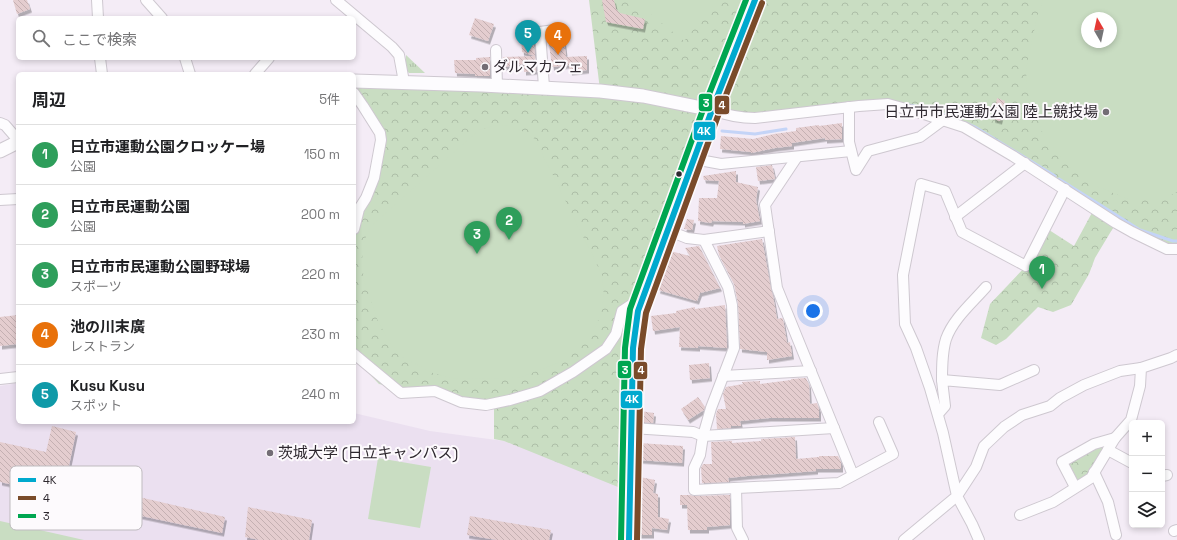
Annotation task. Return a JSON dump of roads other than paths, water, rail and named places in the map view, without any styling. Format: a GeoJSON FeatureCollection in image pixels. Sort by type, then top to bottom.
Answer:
{"type":"FeatureCollection","features":[{"type":"Feature","properties":{"kind":"street"},"geometry":{"type":"LineString","coordinates":[[98,0],[98,16]]}},
{"type":"Feature","properties":{"kind":"street"},"geometry":{"type":"LineString","coordinates":[[146,0],[160,16]]}},
{"type":"Feature","properties":{"kind":"street"},"geometry":{"type":"LineString","coordinates":[[629,540],[634,342],[640,302],[755,0]]}},
{"type":"Feature","properties":{"kind":"street"},"geometry":{"type":"LineString","coordinates":[[339,1],[392,47],[399,55],[404,82]]}},
{"type":"Feature","properties":{"kind":"street"},"geometry":{"type":"LineString","coordinates":[[544,87],[540,32],[562,29]]}},
{"type":"Feature","properties":{"kind":"street"},"geometry":{"type":"LineString","coordinates":[[496,50],[497,86]]}},
{"type":"Feature","properties":{"kind":"street"},"geometry":{"type":"LineString","coordinates":[[100,60],[102,72]]}},
{"type":"Feature","properties":{"kind":"street"},"geometry":{"type":"LineString","coordinates":[[186,60],[189,72]]}},
{"type":"Feature","properties":{"kind":"street"},"geometry":{"type":"LineString","coordinates":[[257,72],[267,60]]}},
{"type":"Feature","properties":{"kind":"street"},"geometry":{"type":"LineString","coordinates":[[356,81],[544,87],[600,91],[626,94],[712,110],[741,118],[755,118],[888,104],[964,127],[1025,163],[1116,223],[1167,248],[1177,249]]}},
{"type":"Feature","properties":{"kind":"street"},"geometry":{"type":"LineString","coordinates":[[356,96],[380,133],[381,140],[374,178],[366,198],[356,209]]}},
{"type":"Feature","properties":{"kind":"street"},"geometry":{"type":"LineString","coordinates":[[849,107],[849,142],[856,170],[868,151],[920,137],[943,120]]}},
{"type":"Feature","properties":{"kind":"street"},"geometry":{"type":"LineString","coordinates":[[0,122],[5,125],[16,139]]}},
{"type":"Feature","properties":{"kind":"street"},"geometry":{"type":"LineString","coordinates":[[0,151],[16,142]]}},
{"type":"Feature","properties":{"kind":"street"},"geometry":{"type":"LineString","coordinates":[[694,159],[721,164],[851,152]]}},
{"type":"Feature","properties":{"kind":"street"},"geometry":{"type":"LineString","coordinates":[[797,157],[764,205],[777,288],[853,475]]}},
{"type":"Feature","properties":{"kind":"street"},"geometry":{"type":"LineString","coordinates":[[955,217],[1025,163]]}},
{"type":"Feature","properties":{"kind":"street"},"geometry":{"type":"LineString","coordinates":[[979,540],[957,496],[938,414],[916,348],[905,324],[903,275],[921,184],[945,190],[962,232],[1026,266],[1065,189]]}},
{"type":"Feature","properties":{"kind":"street"},"geometry":{"type":"LineString","coordinates":[[0,200],[16,199]]}},
{"type":"Feature","properties":{"kind":"street"},"geometry":{"type":"LineString","coordinates":[[667,230],[687,238],[704,240],[769,231]]}},
{"type":"Feature","properties":{"kind":"street"},"geometry":{"type":"LineString","coordinates":[[704,240],[728,287],[732,305],[734,348],[711,408],[703,436],[700,455],[694,468],[694,490],[839,483],[893,454],[879,422]]}},
{"type":"Feature","properties":{"kind":"street"},"geometry":{"type":"LineString","coordinates":[[938,414],[945,406],[942,380],[946,339],[953,324],[986,287]]}},
{"type":"Feature","properties":{"kind":"street"},"geometry":{"type":"LineString","coordinates":[[356,356],[401,393],[435,391],[461,402],[486,405],[540,391],[573,372],[606,349],[616,334],[622,311],[631,305],[640,302]]}},
{"type":"Feature","properties":{"kind":"street"},"geometry":{"type":"LineString","coordinates":[[904,540],[957,496],[976,467],[984,446],[1004,427],[1022,415],[1050,406],[1060,398],[1084,385],[1120,371],[1141,368],[1177,355]]}},
{"type":"Feature","properties":{"kind":"street"},"geometry":{"type":"LineString","coordinates":[[1020,514],[1053,502],[1090,478],[1115,438],[1131,420],[1140,386],[1141,368]]}},
{"type":"Feature","properties":{"kind":"street"},"geometry":{"type":"LineString","coordinates":[[942,380],[1000,385],[1034,370]]}},
{"type":"Feature","properties":{"kind":"street"},"geometry":{"type":"LineString","coordinates":[[723,376],[811,371]]}},
{"type":"Feature","properties":{"kind":"street"},"geometry":{"type":"LineString","coordinates":[[0,379],[16,377]]}},
{"type":"Feature","properties":{"kind":"street"},"geometry":{"type":"LineString","coordinates":[[632,428],[693,432],[703,436],[834,428]]}},
{"type":"Feature","properties":{"kind":"street"},"geometry":{"type":"LineString","coordinates":[[1075,487],[1062,462],[1094,444],[1115,438]]}},
{"type":"Feature","properties":{"kind":"street"},"geometry":{"type":"LineString","coordinates":[[1108,450],[1129,461]]}},
{"type":"Feature","properties":{"kind":"street"},"geometry":{"type":"LineString","coordinates":[[1094,472],[1108,502],[1116,535]]}},
{"type":"Feature","properties":{"kind":"street"},"geometry":{"type":"LineString","coordinates":[[736,488],[737,528],[743,540]]}},
{"type":"Feature","properties":{"kind":"waterway"},"geometry":{"type":"LineString","coordinates":[[909,105],[929,109],[961,121]]}},
{"type":"Feature","properties":{"kind":"waterway"},"geometry":{"type":"LineString","coordinates":[[966,123],[1055,176]]}},
{"type":"Feature","properties":{"kind":"waterway"},"geometry":{"type":"LineString","coordinates":[[722,131],[755,134],[786,129]]}},
{"type":"Feature","properties":{"kind":"waterway"},"geometry":{"type":"LineString","coordinates":[[1059,179],[1140,230],[1177,241]]}},
{"type":"Feature","properties":{"kind":"place","name":"Kusu Kusu"},"geometry":{"type":"Point","coordinates":[528,53]}},
{"type":"Feature","properties":{"kind":"place","name":"池の川末廣"},"geometry":{"type":"Point","coordinates":[558,55]}},
{"type":"Feature","properties":{"kind":"place","name":"ダルマカフェ"},"geometry":{"type":"Point","coordinates":[485,67]}},
{"type":"Feature","properties":{"kind":"place","name":"日立市市民運動公園 陸上競技場"},"geometry":{"type":"Point","coordinates":[1106,112]}},
{"type":"Feature","properties":{"kind":"place","name":"日立市民運動公園"},"geometry":{"type":"Point","coordinates":[509,240]}},
{"type":"Feature","properties":{"kind":"place","name":"日立市市民運動公園野球場"},"geometry":{"type":"Point","coordinates":[477,254]}},
{"type":"Feature","properties":{"kind":"place","name":"日立市運動公園クロッケー場"},"geometry":{"type":"Point","coordinates":[1042,289]}},
{"type":"Feature","properties":{"kind":"place","name":"茨城大学 (日立キャンパス)"},"geometry":{"type":"Point","coordinates":[270,453]}}]}
